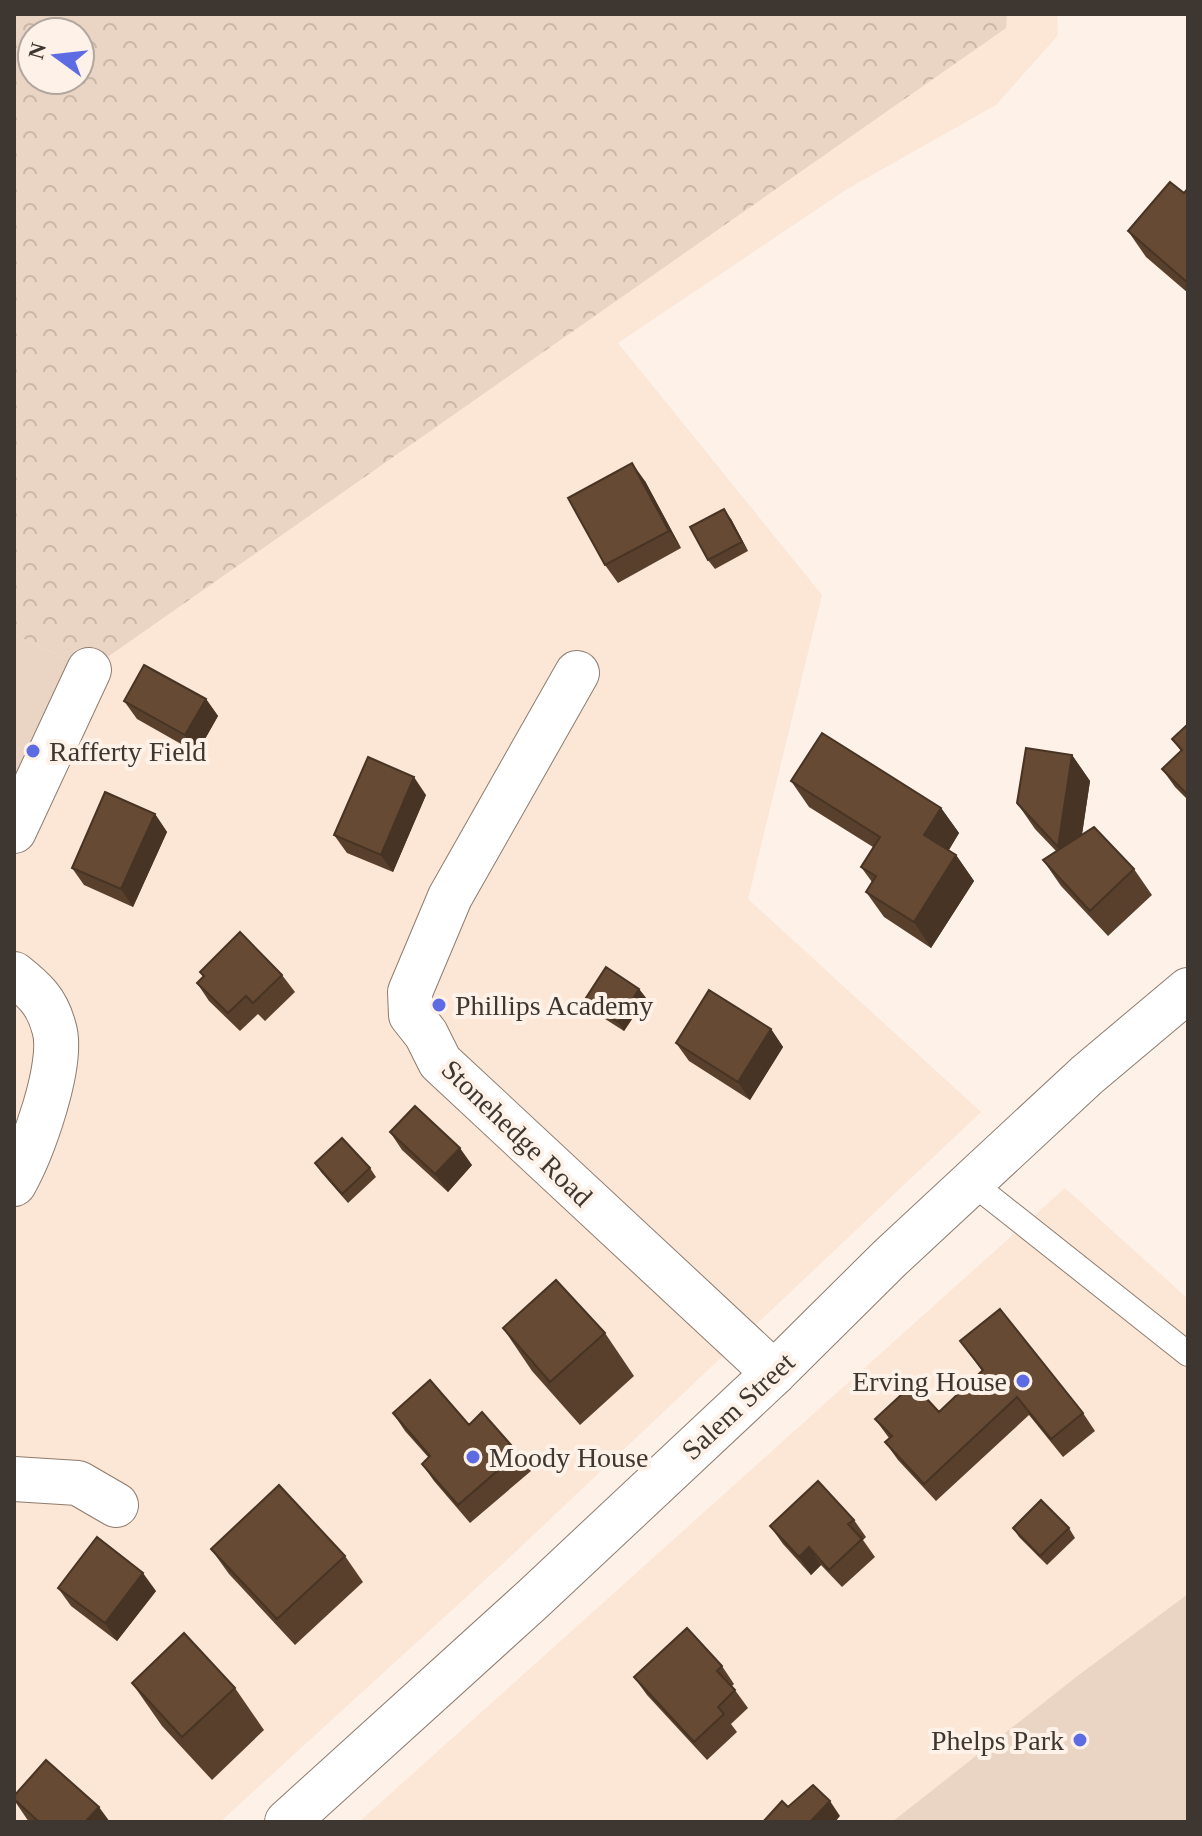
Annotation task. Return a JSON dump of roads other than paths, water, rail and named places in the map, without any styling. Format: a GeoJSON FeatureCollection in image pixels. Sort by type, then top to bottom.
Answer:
{"type":"FeatureCollection","features":[{"type":"Feature","properties":{"kind":"street"},"geometry":{"type":"LineString","coordinates":[[14,831],[89,670]]}},
{"type":"Feature","properties":{"kind":"street","name":"Stonehedge Road"},"geometry":{"type":"LineString","coordinates":[[577,673],[439,918],[410,992],[411,1015],[426,1034],[440,1062],[774,1373]]}},
{"type":"Feature","properties":{"kind":"street"},"geometry":{"type":"LineString","coordinates":[[14,974],[38,993],[55,1030],[53,1083],[14,1184]]}},
{"type":"Feature","properties":{"kind":"street","name":"Salem Street"},"geometry":{"type":"LineString","coordinates":[[287,1822],[533,1599],[774,1373],[971,1182],[1087,1075],[1188,990]]}},
{"type":"Feature","properties":{"kind":"street"},"geometry":{"type":"LineString","coordinates":[[14,1479],[78,1483],[116,1505]]}},
{"type":"Feature","properties":{"kind":"lane"},"geometry":{"type":"LineString","coordinates":[[971,1182],[1188,1354]]}},
{"type":"Feature","properties":{"kind":"place","name":"Rafferty Field"},"geometry":{"type":"Point","coordinates":[33,751]}},
{"type":"Feature","properties":{"kind":"place","name":"Phillips Academy"},"geometry":{"type":"Point","coordinates":[439,1005]}},
{"type":"Feature","properties":{"kind":"place","name":"Erving House"},"geometry":{"type":"Point","coordinates":[1023,1381]}},
{"type":"Feature","properties":{"kind":"place","name":"Moody House"},"geometry":{"type":"Point","coordinates":[473,1457]}},
{"type":"Feature","properties":{"kind":"place","name":"Phelps Park"},"geometry":{"type":"Point","coordinates":[1080,1740]}}]}
